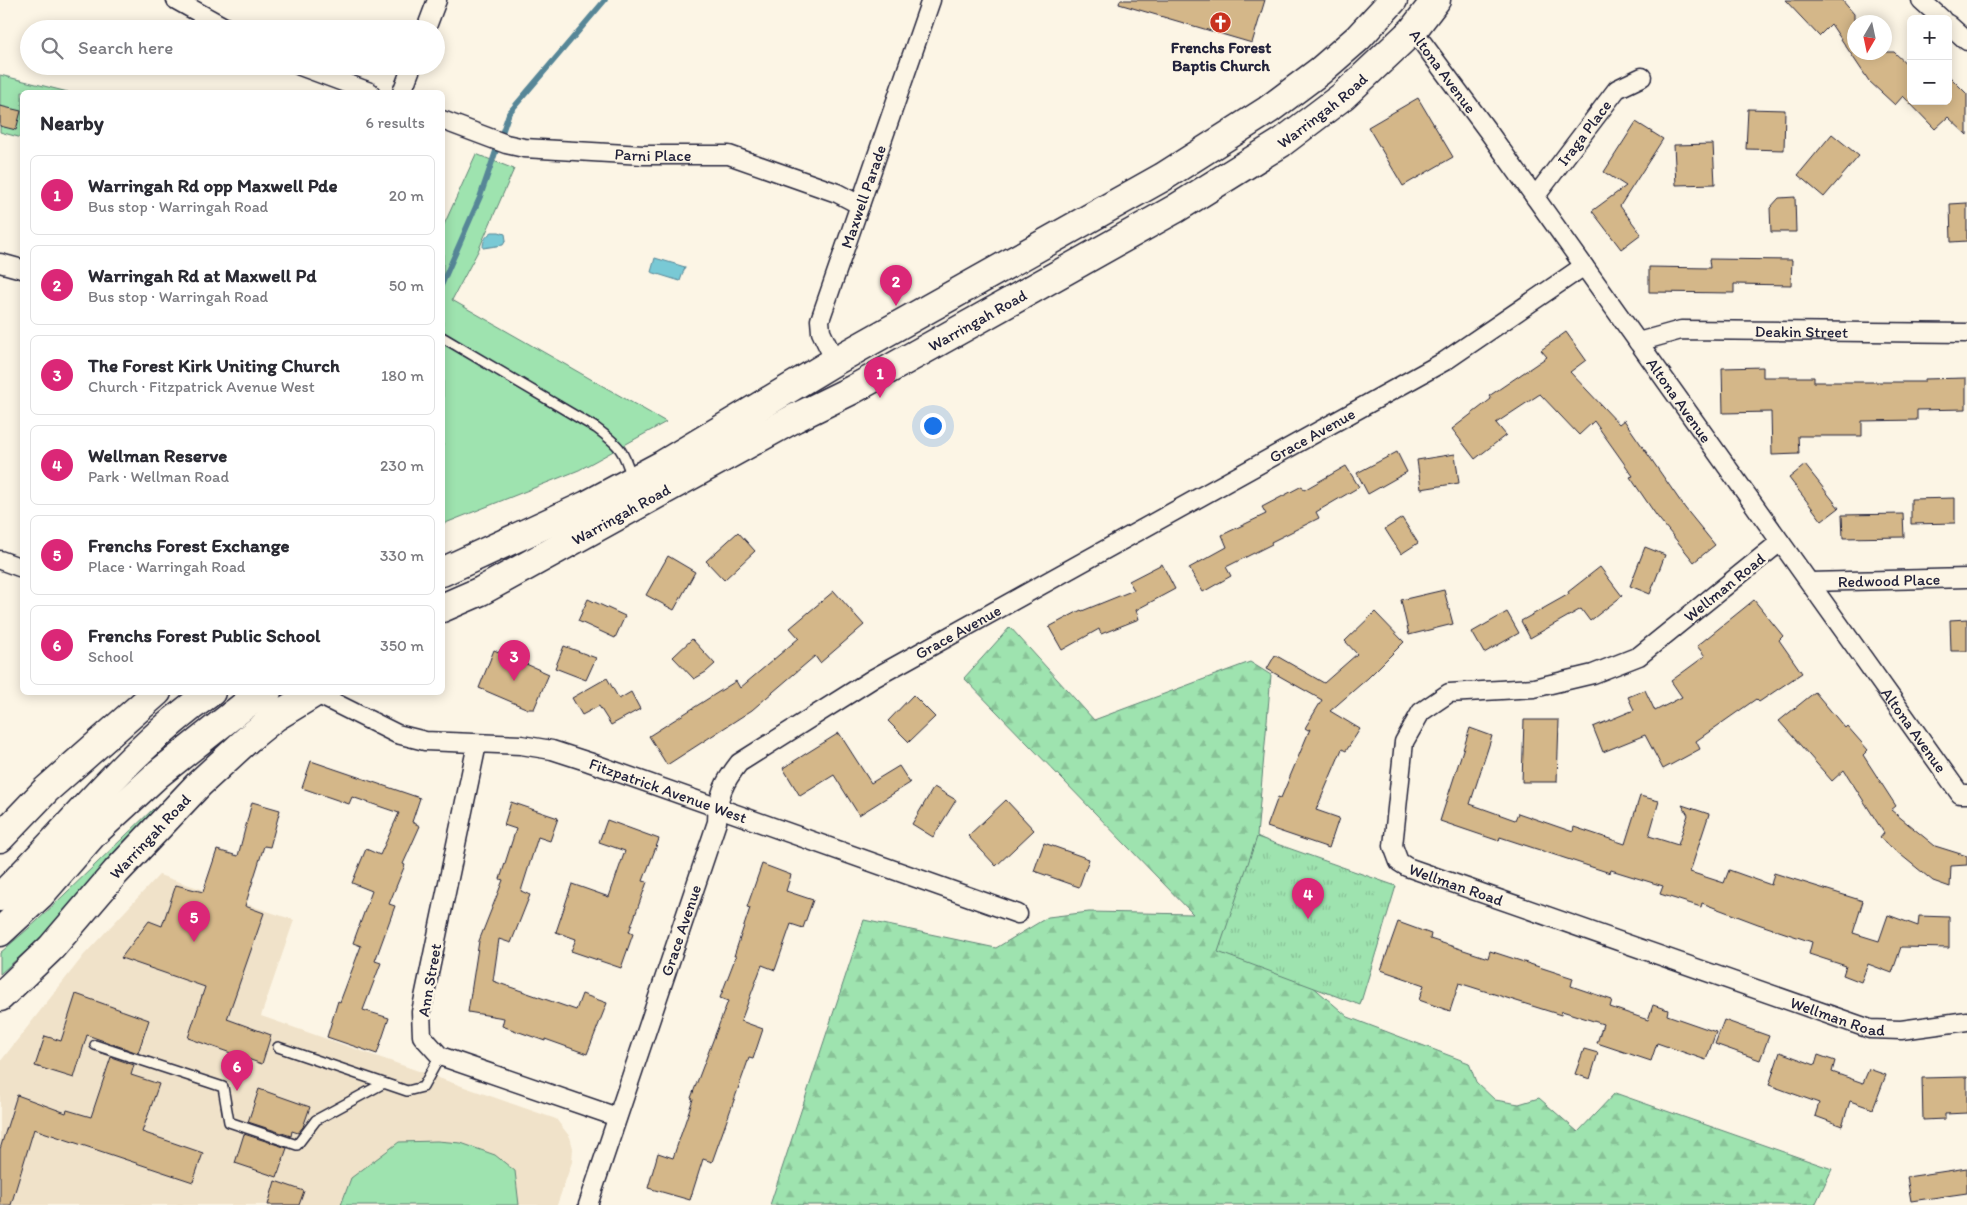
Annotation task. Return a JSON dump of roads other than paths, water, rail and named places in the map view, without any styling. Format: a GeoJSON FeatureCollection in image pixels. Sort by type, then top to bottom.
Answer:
{"type":"FeatureCollection","features":[{"type":"Feature","properties":{"kind":"main road","name":"Altona Avenue"},"geometry":{"type":"LineString","coordinates":[[1394,0],[1412,30]]}},
{"type":"Feature","properties":{"kind":"main road","name":"Warringah Road"},"geometry":{"type":"LineString","coordinates":[[445,571],[587,506],[633,481],[835,361],[1163,177],[1268,110],[1320,72],[1358,38],[1394,0]]}},
{"type":"Feature","properties":{"kind":"main road","name":"Warringah Road"},"geometry":{"type":"LineString","coordinates":[[445,613],[481,591],[795,418],[852,390],[1175,209],[1281,144],[1343,96],[1412,30],[1436,0]]}},
{"type":"Feature","properties":{"kind":"main road","name":"Maxwell Parade"},"geometry":{"type":"LineString","coordinates":[[835,361],[852,390]]}},
{"type":"Feature","properties":{"kind":"main road","name":"Warringah Road"},"geometry":{"type":"LineString","coordinates":[[445,560],[511,540]]}},
{"type":"Feature","properties":{"kind":"main road","name":"Warringah Road"},"geometry":{"type":"LineString","coordinates":[[445,607],[481,591]]}},
{"type":"Feature","properties":{"kind":"main road"},"geometry":{"type":"LineString","coordinates":[[0,838],[46,790],[154,695]]}},
{"type":"Feature","properties":{"kind":"main road"},"geometry":{"type":"LineString","coordinates":[[0,897],[38,860],[116,774],[158,734],[207,695]]}},
{"type":"Feature","properties":{"kind":"main road"},"geometry":{"type":"LineString","coordinates":[[0,932],[40,895],[93,834],[158,774],[245,704],[262,695]]}},
{"type":"Feature","properties":{"kind":"main road","name":"Warringah Road"},"geometry":{"type":"LineString","coordinates":[[0,998],[52,948],[116,872],[199,784],[275,717],[312,695]]}},
{"type":"Feature","properties":{"kind":"street"},"geometry":{"type":"LineString","coordinates":[[176,0],[212,20]]}},
{"type":"Feature","properties":{"kind":"street"},"geometry":{"type":"LineString","coordinates":[[429,20],[437,0]]}},
{"type":"Feature","properties":{"kind":"street","name":"Maxwell Parade"},"geometry":{"type":"LineString","coordinates":[[835,361],[821,332],[820,320],[931,0]]}},
{"type":"Feature","properties":{"kind":"street"},"geometry":{"type":"LineString","coordinates":[[1921,0],[1938,15]]}},
{"type":"Feature","properties":{"kind":"street"},"geometry":{"type":"LineString","coordinates":[[1952,28],[1967,41]]}},
{"type":"Feature","properties":{"kind":"street","name":"Altona Avenue"},"geometry":{"type":"LineString","coordinates":[[1412,30],[1535,197],[1960,794],[1967,794]]}},
{"type":"Feature","properties":{"kind":"street"},"geometry":{"type":"LineString","coordinates":[[324,75],[365,90]]}},
{"type":"Feature","properties":{"kind":"street"},"geometry":{"type":"LineString","coordinates":[[403,90],[409,75]]}},
{"type":"Feature","properties":{"kind":"street","name":"Iraga Place"},"geometry":{"type":"LineString","coordinates":[[1535,197],[1617,89],[1642,77]]}},
{"type":"Feature","properties":{"kind":"street","name":"Parni Place"},"geometry":{"type":"LineString","coordinates":[[445,121],[506,144],[524,148],[643,155],[730,155],[837,193],[860,205]]}},
{"type":"Feature","properties":{"kind":"street"},"geometry":{"type":"LineString","coordinates":[[0,263],[20,269]]}},
{"type":"Feature","properties":{"kind":"street","name":"Grace Avenue"},"geometry":{"type":"LineString","coordinates":[[588,1205],[717,822],[717,808],[725,780],[738,763],[874,678],[1445,361],[1584,266]]}},
{"type":"Feature","properties":{"kind":"street","name":"Deakin Street"},"geometry":{"type":"LineString","coordinates":[[1638,342],[1681,330],[1967,332]]}},
{"type":"Feature","properties":{"kind":"street","name":"Wellman Road"},"geometry":{"type":"LineString","coordinates":[[1780,542],[1639,656],[1593,674],[1534,688],[1448,693],[1421,712],[1404,742],[1393,846],[1399,862],[1407,867],[1870,1029],[1902,1030],[1967,1021]]}},
{"type":"Feature","properties":{"kind":"street"},"geometry":{"type":"LineString","coordinates":[[0,560],[20,567]]}},
{"type":"Feature","properties":{"kind":"street","name":"Redwood Place"},"geometry":{"type":"LineString","coordinates":[[1810,582],[1967,578]]}},
{"type":"Feature","properties":{"kind":"street","name":"Fitzpatrick Avenue West"},"geometry":{"type":"LineString","coordinates":[[319,695],[397,734],[425,741],[520,745],[552,750],[1018,914]]}},
{"type":"Feature","properties":{"kind":"street","name":"Ann Street"},"geometry":{"type":"LineString","coordinates":[[476,744],[421,1012],[422,1036],[440,1056],[617,1117]]}},
{"type":"Feature","properties":{"kind":"lane"},"geometry":{"type":"LineString","coordinates":[[445,339],[596,428],[614,442],[624,454],[633,481]]}},
{"type":"Feature","properties":{"kind":"lane"},"geometry":{"type":"LineString","coordinates":[[95,1045],[223,1087],[229,1122],[297,1145],[316,1120],[384,1083]]}},
{"type":"Feature","properties":{"kind":"lane"},"geometry":{"type":"LineString","coordinates":[[278,1048],[407,1091],[423,1087],[440,1056]]}},
{"type":"Feature","properties":{"kind":"water"},"geometry":{"type":"Polygon","coordinates":[[[492,232],[505,234],[506,240],[503,245],[483,248],[485,238],[492,232]]]}},
{"type":"Feature","properties":{"kind":"water"},"geometry":{"type":"Polygon","coordinates":[[[655,258],[685,267],[680,281],[651,272],[655,258]]]}},
{"type":"Feature","properties":{"kind":"waterway"},"geometry":{"type":"LineString","coordinates":[[445,277],[480,197],[509,113],[605,0]]}},
{"type":"Feature","properties":{"kind":"place","name":"Frenchs Forest Baptis Church"},"geometry":{"type":"Point","coordinates":[1221,23]}},
{"type":"Feature","properties":{"kind":"place","name":"Warringah Rd at Maxwell Pd"},"geometry":{"type":"Point","coordinates":[896,306]}},
{"type":"Feature","properties":{"kind":"place","name":"Warringah Rd opp Maxwell Pde"},"geometry":{"type":"Point","coordinates":[880,398]}},
{"type":"Feature","properties":{"kind":"place","name":"The Forest Kirk Uniting Church"},"geometry":{"type":"Point","coordinates":[514,681]}},
{"type":"Feature","properties":{"kind":"place","name":"Wellman Reserve"},"geometry":{"type":"Point","coordinates":[1308,919]}},
{"type":"Feature","properties":{"kind":"place","name":"Frenchs Forest Exchange"},"geometry":{"type":"Point","coordinates":[194,942]}},
{"type":"Feature","properties":{"kind":"place","name":"Frenchs Forest Public School"},"geometry":{"type":"Point","coordinates":[237,1091]}}]}
